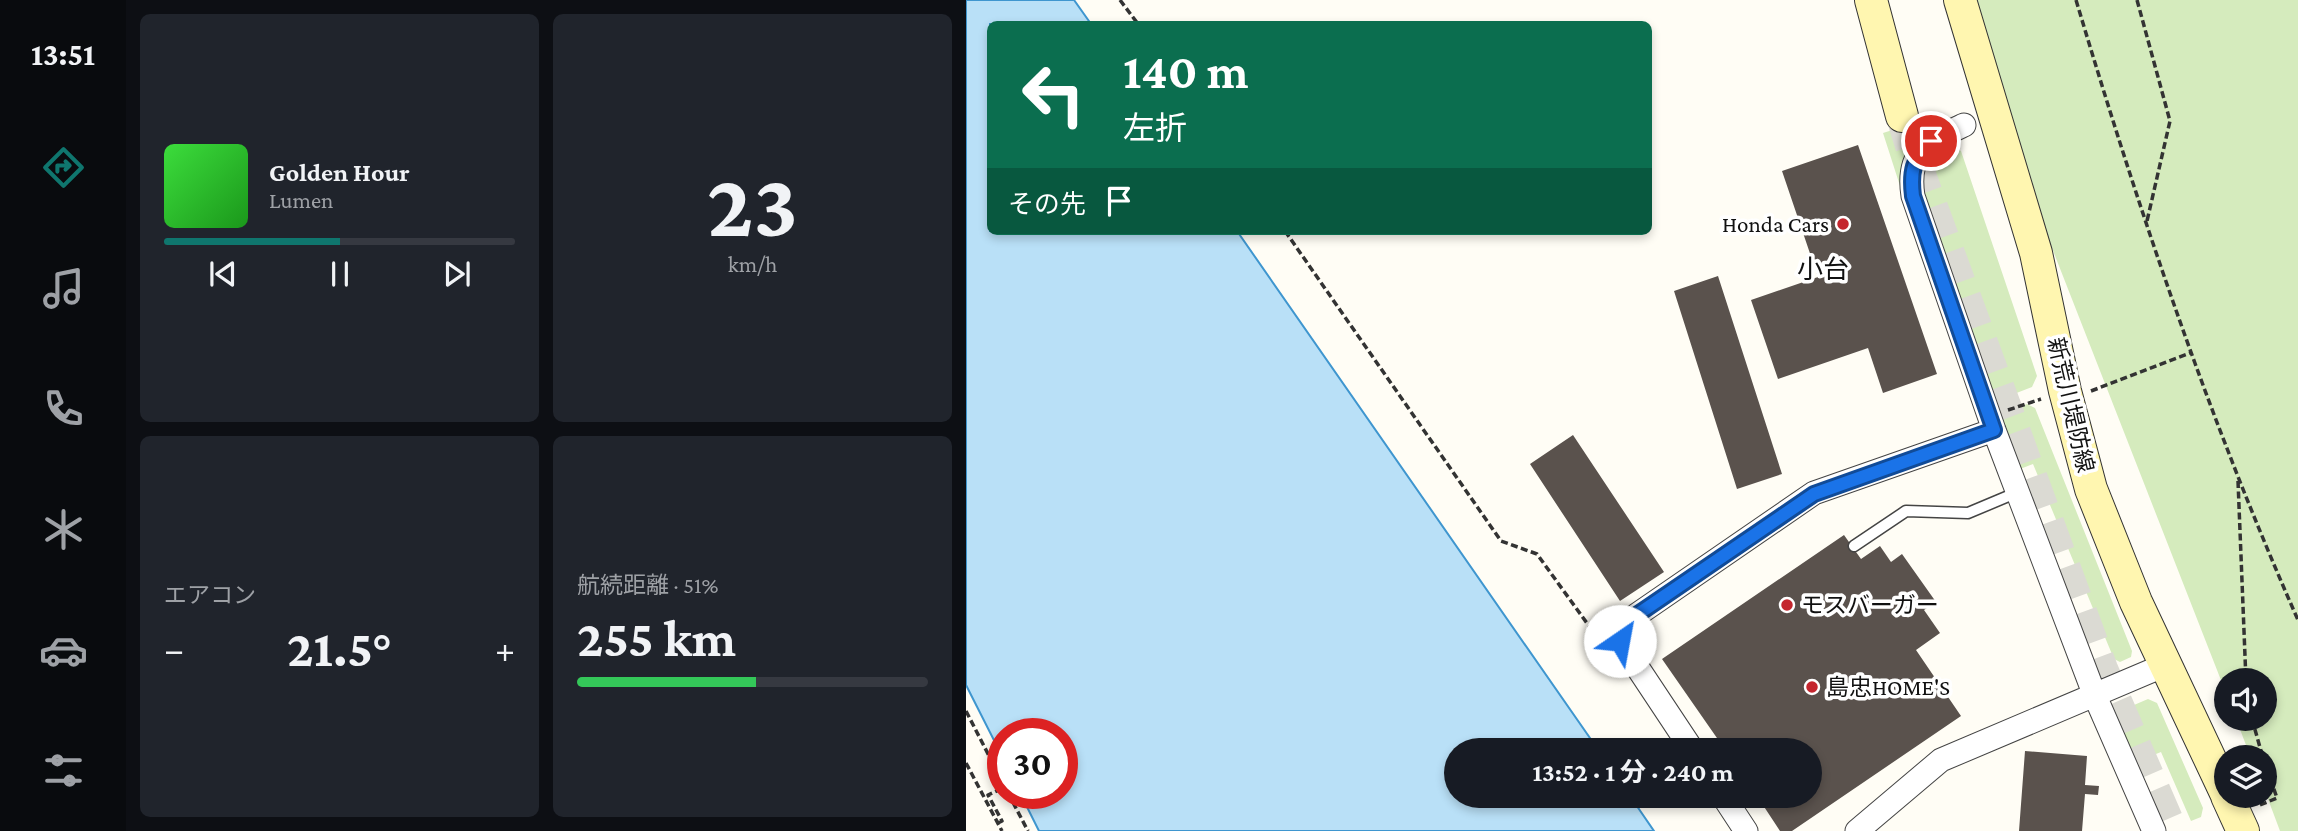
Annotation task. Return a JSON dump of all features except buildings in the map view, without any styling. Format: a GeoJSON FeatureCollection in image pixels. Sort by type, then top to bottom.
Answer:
{"type":"FeatureCollection","features":[{"type":"Feature","properties":{"kind":"main road"},"geometry":{"type":"LineString","coordinates":[[1871,0],[1902,116]]}},
{"type":"Feature","properties":{"kind":"main road","name":"新荒川堤防線"},"geometry":{"type":"LineString","coordinates":[[1960,0],[2036,253],[2073,393],[2091,489],[2136,602],[2214,768]]}},
{"type":"Feature","properties":{"kind":"street"},"geometry":{"type":"LineString","coordinates":[[1964,125],[1931,141],[1919,152],[1912,167],[1911,182],[1917,208],[1991,423],[2095,696],[2154,831]]}},
{"type":"Feature","properties":{"kind":"street"},"geometry":{"type":"LineString","coordinates":[[1684,738],[1620,641],[1619,631],[1625,623],[1814,494],[1991,423]]}},
{"type":"Feature","properties":{"kind":"street"},"geometry":{"type":"LineString","coordinates":[[1857,831],[1941,760],[2165,665]]}},
{"type":"Feature","properties":{"kind":"street"},"geometry":{"type":"LineString","coordinates":[[1731,808],[1746,831]]}},
{"type":"Feature","properties":{"kind":"lane"},"geometry":{"type":"LineString","coordinates":[[1854,546],[1906,511],[1968,513],[2018,492]]}},
{"type":"Feature","properties":{"kind":"path"},"geometry":{"type":"LineString","coordinates":[[1120,0],[1136,21]]}},
{"type":"Feature","properties":{"kind":"path"},"geometry":{"type":"LineString","coordinates":[[2076,0],[2190,353],[2237,476],[2298,620]]}},
{"type":"Feature","properties":{"kind":"path"},"geometry":{"type":"LineString","coordinates":[[2137,0],[2170,121],[2146,223]]}},
{"type":"Feature","properties":{"kind":"path"},"geometry":{"type":"LineString","coordinates":[[1288,235],[1501,541],[1538,554],[1601,642]]}},
{"type":"Feature","properties":{"kind":"path"},"geometry":{"type":"LineString","coordinates":[[1991,423],[2190,353]]}},
{"type":"Feature","properties":{"kind":"path"},"geometry":{"type":"LineString","coordinates":[[2237,476],[2245,668]]}},
{"type":"Feature","properties":{"kind":"path"},"geometry":{"type":"LineString","coordinates":[[966,711],[987,753]]}},
{"type":"Feature","properties":{"kind":"path"},"geometry":{"type":"LineString","coordinates":[[966,763],[1002,831]]}},
{"type":"Feature","properties":{"kind":"path"},"geometry":{"type":"LineString","coordinates":[[996,809],[1002,821],[998,823]]}},
{"type":"Feature","properties":{"kind":"path"},"geometry":{"type":"LineString","coordinates":[[1016,809],[1028,831]]}},
{"type":"Feature","properties":{"kind":"green space"},"geometry":{"type":"Polygon","coordinates":[[[1955,0],[2298,0],[2298,831],[2280,831],[2271,808],[2277,808],[2277,745],[2246,745],[2241,731],[2277,731],[2277,668],[2216,668],[1955,0]]]}},
{"type":"Feature","properties":{"kind":"green space"},"geometry":{"type":"Polygon","coordinates":[[[1933,117],[1936,125],[1918,137],[1907,151],[1901,189],[1883,133],[1933,117]]]}},
{"type":"Feature","properties":{"kind":"green space"},"geometry":{"type":"Polygon","coordinates":[[[1952,145],[1961,151],[2037,376],[2032,387],[2001,399],[1993,395],[1922,186],[1929,160],[1938,151],[1952,145]]]}},
{"type":"Feature","properties":{"kind":"green space"},"geometry":{"type":"Polygon","coordinates":[[[2027,404],[2035,408],[2132,651],[2131,657],[2120,662],[2114,659],[2033,464],[2020,469],[2000,418],[2004,413],[2027,404]]]}},
{"type":"Feature","properties":{"kind":"green space"},"geometry":{"type":"Polygon","coordinates":[[[2148,699],[2157,703],[2203,808],[2201,817],[2191,821],[2161,752],[2136,762],[2117,717],[2120,711],[2148,699]]]}},
{"type":"Feature","properties":{"kind":"water"},"geometry":{"type":"Polygon","coordinates":[[[966,0],[1074,0],[1089,21],[987,21],[987,235],[1240,235],[1590,738],[1444,738],[1444,808],[1638,808],[1654,831],[1039,831],[1028,809],[1078,809],[1078,718],[987,718],[987,726],[966,685],[966,0]]]}},
{"type":"Feature","properties":{"kind":"tunnel"},"geometry":{"type":"LineString","coordinates":[[1902,116],[1919,172],[2102,669],[2172,831]]}},
{"type":"Feature","properties":{"kind":"place","name":"Honda Cars"},"geometry":{"type":"Point","coordinates":[1843,224]}},
{"type":"Feature","properties":{"kind":"place","name":"モスバーガー"},"geometry":{"type":"Point","coordinates":[1787,605]}},
{"type":"Feature","properties":{"kind":"place","name":"島忠HOME'S"},"geometry":{"type":"Point","coordinates":[1812,687]}},
{"type":"Feature","properties":{"kind":"district","name":"小台"},"geometry":{"type":"Point","coordinates":[1823,269]}},
{"type":"Feature","properties":{"kind":"route"},"geometry":{"type":"LineString","coordinates":[[1620,641],[1619,631],[1625,623],[1814,494],[1994,430],[1913,196],[1912,167],[1919,152],[1931,141]]}}]}
